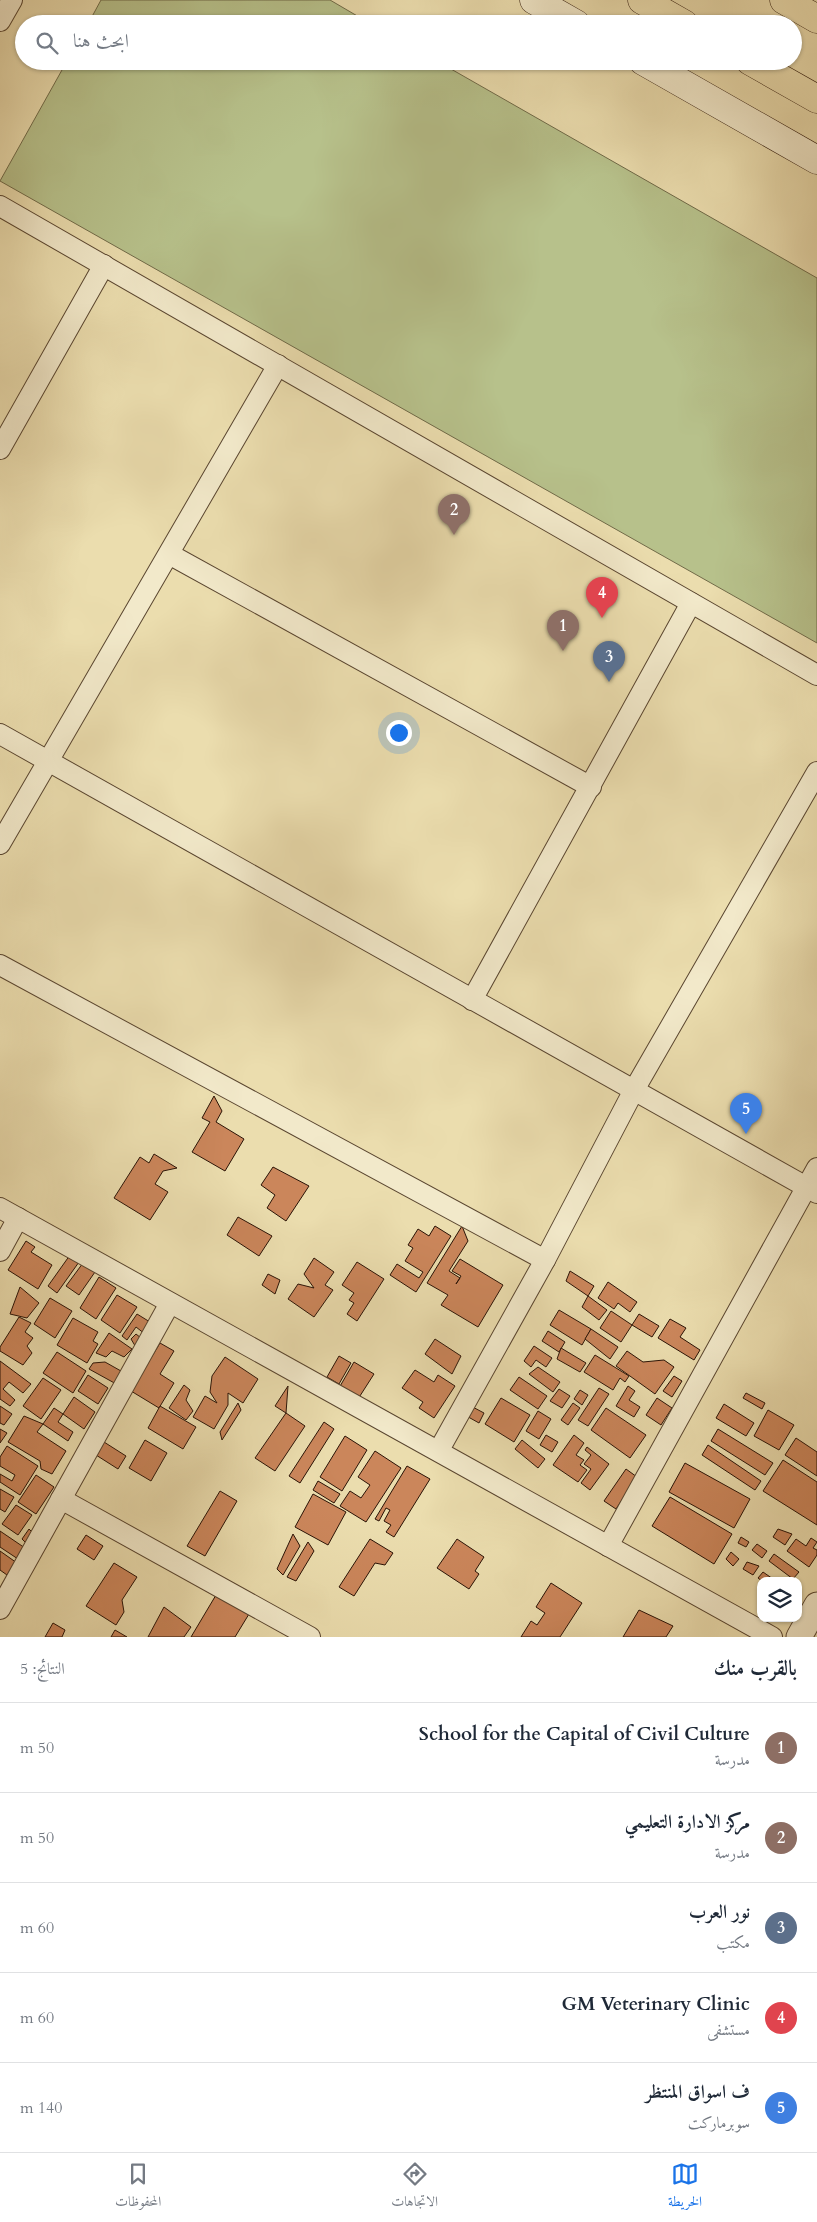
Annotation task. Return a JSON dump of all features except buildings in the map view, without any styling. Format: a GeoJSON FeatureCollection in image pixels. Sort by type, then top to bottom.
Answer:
{"type":"FeatureCollection","features":[{"type":"Feature","properties":{"kind":"highway"},"geometry":{"type":"LineString","coordinates":[[642,0],[668,15]]}},
{"type":"Feature","properties":{"kind":"highway"},"geometry":{"type":"LineString","coordinates":[[784,0],[817,19]]}},
{"type":"Feature","properties":{"kind":"highway"},"geometry":{"type":"LineString","coordinates":[[766,70],[817,99]]}},
{"type":"Feature","properties":{"kind":"main road"},"geometry":{"type":"LineString","coordinates":[[534,0],[560,15]]}},
{"type":"Feature","properties":{"kind":"main road"},"geometry":{"type":"LineString","coordinates":[[658,70],[817,160]]}},
{"type":"Feature","properties":{"kind":"street"},"geometry":{"type":"LineString","coordinates":[[0,21],[12,0]]}},
{"type":"Feature","properties":{"kind":"street"},"geometry":{"type":"LineString","coordinates":[[0,206],[817,675]]}},
{"type":"Feature","properties":{"kind":"street"},"geometry":{"type":"LineString","coordinates":[[0,449],[104,265]]}},
{"type":"Feature","properties":{"kind":"street"},"geometry":{"type":"LineString","coordinates":[[0,844],[278,365]]}},
{"type":"Feature","properties":{"kind":"street"},"geometry":{"type":"LineString","coordinates":[[169,554],[591,787]]}},
{"type":"Feature","properties":{"kind":"street"},"geometry":{"type":"LineString","coordinates":[[472,1000],[691,603]]}},
{"type":"Feature","properties":{"kind":"street"},"geometry":{"type":"LineString","coordinates":[[0,734],[812,1190]]}},
{"type":"Feature","properties":{"kind":"street"},"geometry":{"type":"LineString","coordinates":[[439,1450],[545,1260],[634,1090],[817,772]]}},
{"type":"Feature","properties":{"kind":"street"},"geometry":{"type":"LineString","coordinates":[[0,965],[545,1260]]}},
{"type":"Feature","properties":{"kind":"street"},"geometry":{"type":"LineString","coordinates":[[608,1546],[812,1190],[817,1168]]}},
{"type":"Feature","properties":{"kind":"street"},"geometry":{"type":"LineString","coordinates":[[0,1208],[439,1450],[772,1637]]}},
{"type":"Feature","properties":{"kind":"street"},"geometry":{"type":"LineString","coordinates":[[0,1251],[18,1218]]}},
{"type":"Feature","properties":{"kind":"street"},"geometry":{"type":"LineString","coordinates":[[0,1609],[170,1303]]}},
{"type":"Feature","properties":{"kind":"street"},"geometry":{"type":"LineString","coordinates":[[61,1499],[310,1637]]}},
{"type":"Feature","properties":{"kind":"street"},"geometry":{"type":"LineString","coordinates":[[799,1637],[816,1612]]}},
{"type":"Feature","properties":{"kind":"green space"},"geometry":{"type":"Polygon","coordinates":[[[101,0],[330,0],[356,15],[93,15],[101,0]]]}},
{"type":"Feature","properties":{"kind":"green space"},"geometry":{"type":"Polygon","coordinates":[[[62,70],[453,70],[817,278],[817,643],[0,181],[62,70]]]}},
{"type":"Feature","properties":{"kind":"place","name":"مركز الادارة التعليمي"},"geometry":{"type":"Point","coordinates":[454,535]}},
{"type":"Feature","properties":{"kind":"place","name":"GM Veterinary Clinic"},"geometry":{"type":"Point","coordinates":[602,618]}},
{"type":"Feature","properties":{"kind":"place","name":"School for the Capital of Civil Culture"},"geometry":{"type":"Point","coordinates":[563,651]}},
{"type":"Feature","properties":{"kind":"place","name":"نور العرب"},"geometry":{"type":"Point","coordinates":[609,682]}},
{"type":"Feature","properties":{"kind":"place","name":"ف اسواق المنتظر"},"geometry":{"type":"Point","coordinates":[746,1134]}}]}
